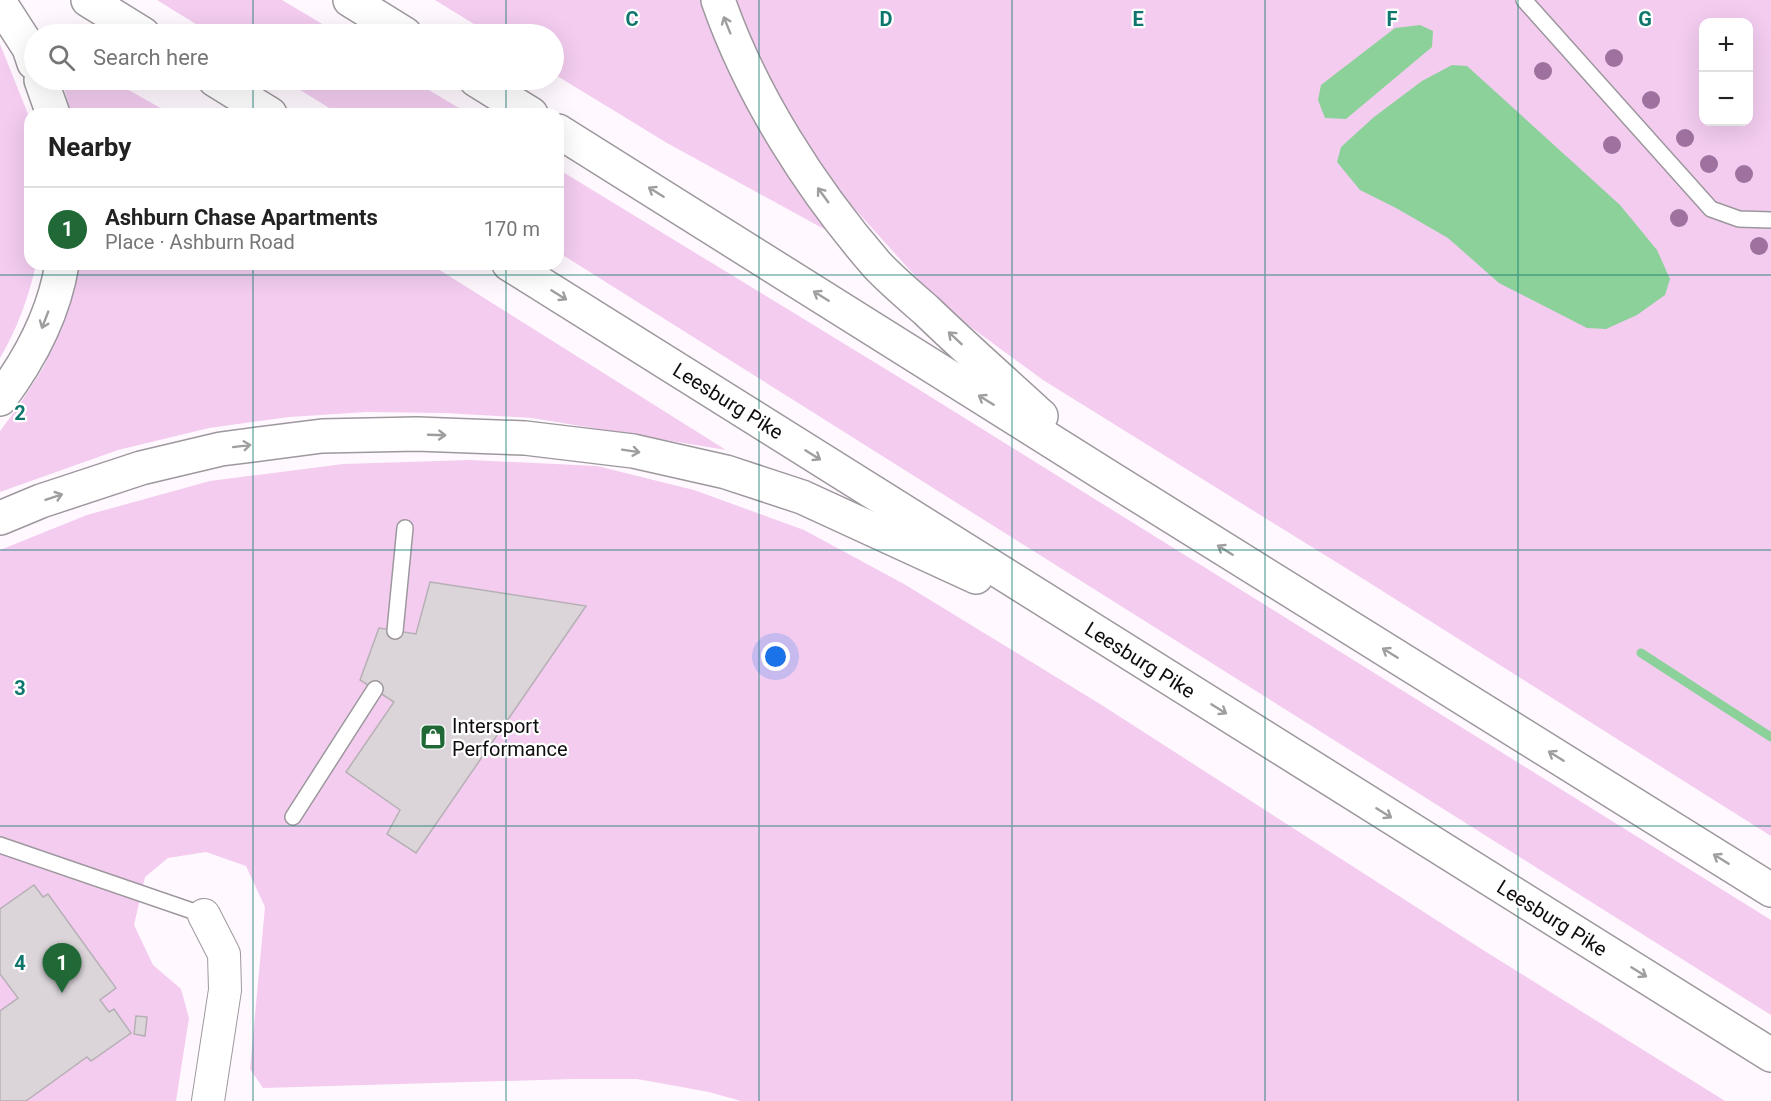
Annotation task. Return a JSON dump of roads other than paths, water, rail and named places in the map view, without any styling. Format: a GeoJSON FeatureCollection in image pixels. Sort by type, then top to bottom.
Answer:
{"type":"FeatureCollection","features":[{"type":"Feature","properties":{"kind":"highway"},"geometry":{"type":"LineString","coordinates":[[88,0],[127,24]]}},
{"type":"Feature","properties":{"kind":"highway"},"geometry":{"type":"LineString","coordinates":[[350,0],[389,24]]}},
{"type":"Feature","properties":{"kind":"highway"},"geometry":{"type":"LineString","coordinates":[[718,0],[727,26],[750,75],[783,134],[822,195],[878,266],[1107,476]]}},
{"type":"Feature","properties":{"kind":"highway"},"geometry":{"type":"LineString","coordinates":[[0,3],[24,40]]}},
{"type":"Feature","properties":{"kind":"highway"},"geometry":{"type":"LineString","coordinates":[[44,90],[50,108]]}},
{"type":"Feature","properties":{"kind":"highway"},"geometry":{"type":"LineString","coordinates":[[231,90],[260,108]]}},
{"type":"Feature","properties":{"kind":"highway"},"geometry":{"type":"LineString","coordinates":[[492,90],[521,108]]}},
{"type":"Feature","properties":{"kind":"highway"},"geometry":{"type":"LineString","coordinates":[[564,135],[1771,890]]}},
{"type":"Feature","properties":{"kind":"highway"},"geometry":{"type":"LineString","coordinates":[[0,399],[34,348],[58,288],[61,270]]}},
{"type":"Feature","properties":{"kind":"highway","name":"Leesburg Pike"},"geometry":{"type":"LineString","coordinates":[[519,270],[1771,1055]]}},
{"type":"Feature","properties":{"kind":"highway"},"geometry":{"type":"LineString","coordinates":[[0,518],[41,501],[141,468],[221,449],[322,436],[417,434],[525,438],[633,451],[726,472],[802,497],[1098,634]]}},
{"type":"Feature","properties":{"kind":"street"},"geometry":{"type":"LineString","coordinates":[[204,915],[224,954],[225,990],[208,1101]]}},
{"type":"Feature","properties":{"kind":"lane"},"geometry":{"type":"LineString","coordinates":[[1524,0],[1711,209],[1739,219],[1771,220]]}},
{"type":"Feature","properties":{"kind":"lane"},"geometry":{"type":"LineString","coordinates":[[395,631],[405,528]]}},
{"type":"Feature","properties":{"kind":"lane"},"geometry":{"type":"LineString","coordinates":[[293,817],[375,689]]}},
{"type":"Feature","properties":{"kind":"lane"},"geometry":{"type":"LineString","coordinates":[[0,845],[204,915]]}},
{"type":"Feature","properties":{"kind":"waterway"},"geometry":{"type":"LineString","coordinates":[[1641,653],[1771,737]]}},
{"type":"Feature","properties":{"kind":"place","name":"Intersport Performance"},"geometry":{"type":"Point","coordinates":[433,737]}},
{"type":"Feature","properties":{"kind":"place","name":"Ashburn Chase Apartments"},"geometry":{"type":"Point","coordinates":[62,993]}}]}
